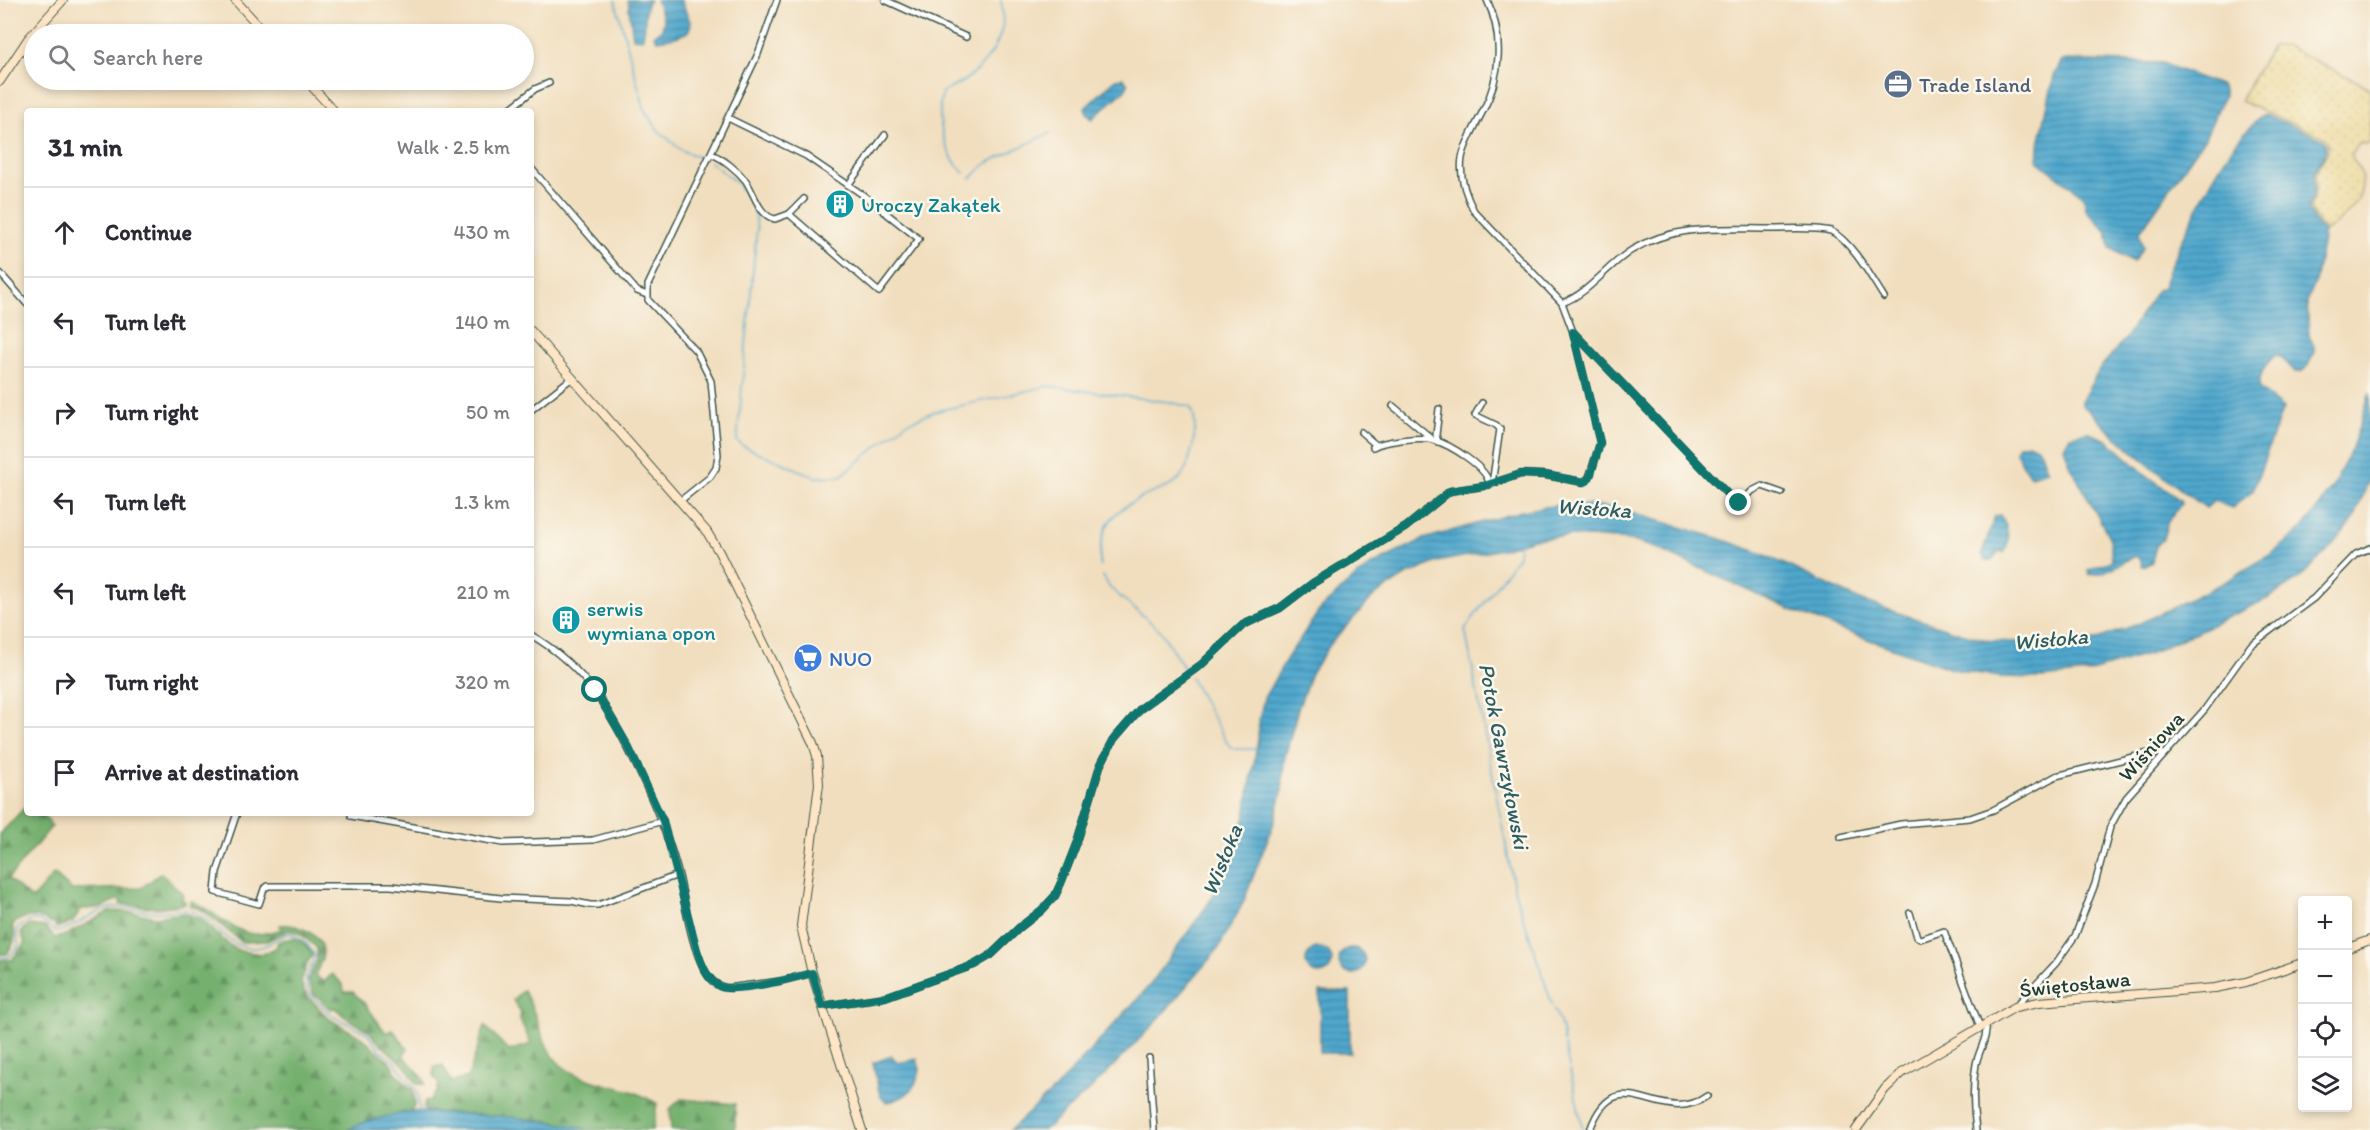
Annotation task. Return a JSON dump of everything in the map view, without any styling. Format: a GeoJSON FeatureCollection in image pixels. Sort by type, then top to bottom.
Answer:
{"type":"FeatureCollection","features":[{"type":"Feature","properties":{"kind":"street"},"geometry":{"type":"LineString","coordinates":[[41,24],[63,0]]}},
{"type":"Feature","properties":{"kind":"street"},"geometry":{"type":"LineString","coordinates":[[235,0],[257,24]]}},
{"type":"Feature","properties":{"kind":"street"},"geometry":{"type":"LineString","coordinates":[[680,501],[710,477],[716,468],[718,455],[711,381],[696,351],[651,303],[647,295],[648,285],[758,54],[777,0]]}},
{"type":"Feature","properties":{"kind":"street"},"geometry":{"type":"LineString","coordinates":[[885,0],[966,37]]}},
{"type":"Feature","properties":{"kind":"street"},"geometry":{"type":"LineString","coordinates":[[822,1006],[896,994],[974,965],[991,955],[1042,910],[1055,896],[1075,847],[1105,755],[1118,734],[1140,709],[1202,664],[1243,625],[1280,608],[1313,583],[1406,527],[1444,494],[1528,474],[1583,482],[1589,478],[1600,443],[1573,332],[1562,303],[1474,211],[1465,195],[1461,174],[1462,156],[1489,100],[1497,73],[1499,48],[1487,0]]}},
{"type":"Feature","properties":{"kind":"street"},"geometry":{"type":"LineString","coordinates":[[0,81],[24,45]]}},
{"type":"Feature","properties":{"kind":"street"},"geometry":{"type":"LineString","coordinates":[[511,108],[528,94],[549,83]]}},
{"type":"Feature","properties":{"kind":"street"},"geometry":{"type":"LineString","coordinates":[[315,90],[331,108]]}},
{"type":"Feature","properties":{"kind":"street"},"geometry":{"type":"LineString","coordinates":[[728,118],[806,156],[919,240],[879,292],[789,214]]}},
{"type":"Feature","properties":{"kind":"street"},"geometry":{"type":"LineString","coordinates":[[848,185],[885,135]]}},
{"type":"Feature","properties":{"kind":"street"},"geometry":{"type":"LineString","coordinates":[[711,154],[718,157],[743,179],[766,216],[775,219],[789,214],[804,199]]}},
{"type":"Feature","properties":{"kind":"street"},"geometry":{"type":"LineString","coordinates":[[534,171],[637,291],[647,295]]}},
{"type":"Feature","properties":{"kind":"street"},"geometry":{"type":"LineString","coordinates":[[1562,303],[1577,296],[1623,256],[1644,243],[1677,232],[1706,229],[1831,231],[1839,236],[1857,256],[1884,297]]}},
{"type":"Feature","properties":{"kind":"street"},"geometry":{"type":"LineString","coordinates":[[0,273],[24,301]]}},
{"type":"Feature","properties":{"kind":"street"},"geometry":{"type":"LineString","coordinates":[[1573,332],[1735,502],[1742,502],[1752,491],[1762,486],[1782,493]]}},
{"type":"Feature","properties":{"kind":"street"},"geometry":{"type":"LineString","coordinates":[[534,334],[706,532],[719,552],[813,743],[817,756],[819,784],[801,926],[812,973],[862,1130]]}},
{"type":"Feature","properties":{"kind":"street"},"geometry":{"type":"LineString","coordinates":[[534,408],[572,378]]}},
{"type":"Feature","properties":{"kind":"street"},"geometry":{"type":"LineString","coordinates":[[1482,404],[1475,415],[1500,429],[1490,484]]}},
{"type":"Feature","properties":{"kind":"street"},"geometry":{"type":"LineString","coordinates":[[1393,406],[1435,440],[1461,454],[1484,471],[1490,484]]}},
{"type":"Feature","properties":{"kind":"street"},"geometry":{"type":"LineString","coordinates":[[1435,440],[1439,410]]}},
{"type":"Feature","properties":{"kind":"street"},"geometry":{"type":"LineString","coordinates":[[1361,432],[1375,446],[1435,440]]}},
{"type":"Feature","properties":{"kind":"street","name":"Wiśniowa"},"geometry":{"type":"LineString","coordinates":[[2015,1007],[2056,963],[2075,936],[2095,884],[2115,814],[2163,754],[2205,709],[2251,645],[2314,598],[2356,554],[2370,548]]}},
{"type":"Feature","properties":{"kind":"street"},"geometry":{"type":"LineString","coordinates":[[534,638],[563,656],[582,675],[600,699],[628,746],[663,821],[697,950],[708,976],[717,985],[728,988],[790,980],[812,973]]}},
{"type":"Feature","properties":{"kind":"street"},"geometry":{"type":"LineString","coordinates":[[1841,837],[1901,824],[1970,818],[1993,810],[2056,776],[2152,752],[2163,754]]}},
{"type":"Feature","properties":{"kind":"street"},"geometry":{"type":"LineString","coordinates":[[236,816],[218,872],[215,892],[259,904],[264,889],[268,885],[391,886],[598,905],[678,875]]}},
{"type":"Feature","properties":{"kind":"street"},"geometry":{"type":"LineString","coordinates":[[351,816],[503,843],[593,840],[663,821]]}},
{"type":"Feature","properties":{"kind":"street"},"geometry":{"type":"LineString","coordinates":[[1910,913],[1917,937],[1920,939],[1944,931],[1983,1025],[1986,1036],[1978,1058],[1975,1076],[1976,1130]]}},
{"type":"Feature","properties":{"kind":"street"},"geometry":{"type":"LineString","coordinates":[[2352,946],[2370,939]]}},
{"type":"Feature","properties":{"kind":"street","name":"Świętosława"},"geometry":{"type":"LineString","coordinates":[[1856,1130],[1895,1078],[2015,1007],[2039,1002],[2215,988],[2246,982],[2298,964]]}},
{"type":"Feature","properties":{"kind":"street"},"geometry":{"type":"LineString","coordinates":[[1149,1058],[1154,1130]]}},
{"type":"Feature","properties":{"kind":"street"},"geometry":{"type":"LineString","coordinates":[[1590,1130],[1603,1107],[1617,1097],[1629,1098],[1659,1110],[1673,1111],[1692,1107],[1707,1096]]}},
{"type":"Feature","properties":{"kind":"green space"},"geometry":{"type":"Polygon","coordinates":[[[24,808],[24,816],[44,816],[52,826],[8,879],[32,899],[54,874],[72,890],[141,888],[161,873],[182,893],[183,897],[180,899],[185,901],[185,904],[157,908],[120,904],[121,901],[118,899],[101,908],[81,909],[73,922],[56,928],[55,924],[41,918],[25,918],[12,926],[13,944],[7,954],[0,954],[0,834],[24,808]]]}},
{"type":"Feature","properties":{"kind":"green space"},"geometry":{"type":"Polygon","coordinates":[[[191,901],[245,932],[264,933],[281,930],[280,925],[286,925],[300,928],[313,935],[322,946],[323,952],[315,975],[324,982],[332,974],[343,984],[344,992],[353,992],[365,1004],[386,1033],[393,1030],[408,1049],[403,1055],[423,1078],[425,1084],[417,1084],[405,1066],[369,1031],[345,1017],[335,1008],[330,1009],[314,995],[308,980],[317,960],[317,948],[301,934],[288,930],[267,941],[242,942],[202,910],[189,905],[191,901]]]}},
{"type":"Feature","properties":{"kind":"green space"},"geometry":{"type":"Polygon","coordinates":[[[110,911],[156,917],[184,913],[201,919],[229,945],[240,951],[262,954],[276,948],[278,942],[290,939],[299,940],[313,955],[308,961],[301,982],[305,993],[329,1019],[363,1038],[393,1065],[395,1072],[413,1090],[415,1104],[411,1111],[368,1121],[347,1130],[0,1130],[0,960],[12,960],[25,942],[21,934],[23,929],[30,925],[45,927],[55,938],[66,935],[110,911]]]}},
{"type":"Feature","properties":{"kind":"green space"},"geometry":{"type":"Polygon","coordinates":[[[523,990],[549,1050],[556,1060],[574,1074],[631,1091],[657,1103],[653,1130],[586,1130],[544,1120],[424,1109],[425,1101],[431,1100],[437,1093],[439,1083],[434,1077],[434,1067],[442,1065],[452,1082],[468,1077],[485,1026],[509,1051],[531,1044],[520,1019],[521,1012],[513,1000],[523,990]]]}},
{"type":"Feature","properties":{"kind":"green space"},"geometry":{"type":"Polygon","coordinates":[[[681,1099],[735,1104],[735,1130],[671,1130],[670,1109],[681,1099]]]}},
{"type":"Feature","properties":{"kind":"sand"},"geometry":{"type":"Polygon","coordinates":[[[2272,46],[2286,46],[2370,88],[2370,143],[2359,144],[2351,154],[2360,170],[2362,181],[2359,198],[2348,213],[2326,231],[2319,225],[2310,208],[2316,188],[2316,173],[2328,152],[2324,137],[2240,101],[2272,46]]]}},
{"type":"Feature","properties":{"kind":"water"},"geometry":{"type":"Polygon","coordinates":[[[628,0],[650,0],[646,8],[642,39],[633,38],[628,0]]]}},
{"type":"Feature","properties":{"kind":"water"},"geometry":{"type":"Polygon","coordinates":[[[656,0],[681,0],[691,24],[688,32],[676,37],[657,40],[654,35],[662,29],[664,21],[656,0]]]}},
{"type":"Feature","properties":{"kind":"water"},"geometry":{"type":"Polygon","coordinates":[[[2062,60],[2162,63],[2222,86],[2224,96],[2205,138],[2139,233],[2143,247],[2133,262],[2110,248],[2107,232],[2086,210],[2084,197],[2038,161],[2039,144],[2054,76],[2062,60]]]}},
{"type":"Feature","properties":{"kind":"water"},"geometry":{"type":"Polygon","coordinates":[[[1123,78],[1128,84],[1125,90],[1092,119],[1085,108],[1116,79],[1123,78]]]}},
{"type":"Feature","properties":{"kind":"water"},"geometry":{"type":"Polygon","coordinates":[[[2264,114],[2322,139],[2325,144],[2325,153],[2314,174],[2314,189],[2308,209],[2317,226],[2324,232],[2315,283],[2307,301],[2309,336],[2314,352],[2307,368],[2300,372],[2295,372],[2281,357],[2275,355],[2266,366],[2261,374],[2259,388],[2283,408],[2253,491],[2232,508],[2214,501],[2206,508],[2116,437],[2082,405],[2082,400],[2101,367],[2125,339],[2157,290],[2164,288],[2167,273],[2220,167],[2247,130],[2264,114]]]}},
{"type":"Feature","properties":{"kind":"water","name":"Wisłoka"},"geometry":{"type":"Polygon","coordinates":[[[2370,393],[2370,477],[2354,519],[2329,549],[2300,578],[2269,598],[2149,654],[2088,673],[2042,678],[2000,677],[1952,669],[1836,628],[1658,549],[1630,540],[1571,536],[1533,539],[1506,548],[1437,562],[1405,576],[1374,596],[1332,642],[1311,673],[1297,712],[1284,761],[1282,792],[1275,820],[1243,903],[1218,949],[1156,1022],[1094,1086],[1044,1130],[1010,1130],[1056,1088],[1150,985],[1213,897],[1234,849],[1245,816],[1264,698],[1287,658],[1319,611],[1370,566],[1424,539],[1521,511],[1559,505],[1589,505],[1616,508],[1721,539],[1763,554],[1862,601],[1957,632],[1991,641],[2039,643],[2095,640],[2138,624],[2223,583],[2273,553],[2297,534],[2322,503],[2336,480],[2352,448],[2370,393]]]}},
{"type":"Feature","properties":{"kind":"water"},"geometry":{"type":"Polygon","coordinates":[[[2088,432],[2107,440],[2144,473],[2180,500],[2181,504],[2168,521],[2163,539],[2156,546],[2152,562],[2145,566],[2142,566],[2136,556],[2102,573],[2089,575],[2088,570],[2112,561],[2110,539],[2070,465],[2064,447],[2070,436],[2088,432]]]}},
{"type":"Feature","properties":{"kind":"water"},"geometry":{"type":"Polygon","coordinates":[[[2028,443],[2038,448],[2048,471],[2030,476],[2015,451],[2018,445],[2028,443]]]}},
{"type":"Feature","properties":{"kind":"water"},"geometry":{"type":"Polygon","coordinates":[[[2000,515],[2008,534],[2006,548],[2004,553],[1999,552],[1991,560],[1985,560],[1982,554],[1995,516],[2000,515]]]}},
{"type":"Feature","properties":{"kind":"water"},"geometry":{"type":"Polygon","coordinates":[[[1319,948],[1328,952],[1332,961],[1328,970],[1319,974],[1310,970],[1306,961],[1310,952],[1319,948]]]}},
{"type":"Feature","properties":{"kind":"water"},"geometry":{"type":"Polygon","coordinates":[[[1352,948],[1361,952],[1365,961],[1361,970],[1352,974],[1343,970],[1339,961],[1343,952],[1352,948]]]}},
{"type":"Feature","properties":{"kind":"water"},"geometry":{"type":"Polygon","coordinates":[[[1320,992],[1350,992],[1350,1053],[1320,1053],[1320,992]]]}},
{"type":"Feature","properties":{"kind":"water"},"geometry":{"type":"Polygon","coordinates":[[[892,1056],[897,1063],[917,1059],[920,1069],[916,1082],[909,1092],[899,1099],[886,1102],[880,1096],[873,1063],[892,1056]]]}},
{"type":"Feature","properties":{"kind":"water"},"geometry":{"type":"Polygon","coordinates":[[[411,1111],[513,1117],[576,1126],[586,1130],[347,1130],[368,1121],[411,1111]]]}},
{"type":"Feature","properties":{"kind":"waterway"},"geometry":{"type":"LineString","coordinates":[[615,0],[645,111],[658,130],[681,150],[703,159]]}},
{"type":"Feature","properties":{"kind":"waterway"},"geometry":{"type":"LineString","coordinates":[[964,173],[951,156],[943,136],[940,114],[942,92],[971,75],[994,49],[1003,25],[1001,0]]}},
{"type":"Feature","properties":{"kind":"waterway"},"geometry":{"type":"LineString","coordinates":[[971,178],[987,163],[1050,133]]}},
{"type":"Feature","properties":{"kind":"waterway"},"geometry":{"type":"LineString","coordinates":[[710,162],[736,182],[752,203],[757,228],[737,441],[743,446],[815,477],[841,476],[906,423],[933,412],[1048,386],[1169,402],[1190,407],[1195,424],[1193,445],[1182,474],[1172,485],[1128,505],[1111,519],[1102,539],[1100,566]]}},
{"type":"Feature","properties":{"kind":"waterway","name":"Potok Gawrzyłowski"},"geometry":{"type":"LineString","coordinates":[[1519,542],[1518,556],[1465,629],[1515,893],[1552,1004]]}},
{"type":"Feature","properties":{"kind":"waterway"},"geometry":{"type":"LineString","coordinates":[[1103,576],[1110,588],[1160,630],[1186,671]]}},
{"type":"Feature","properties":{"kind":"waterway"},"geometry":{"type":"LineString","coordinates":[[1190,677],[1228,744],[1234,749],[1257,749]]}},
{"type":"Feature","properties":{"kind":"waterway"},"geometry":{"type":"LineString","coordinates":[[0,957],[8,958],[18,947],[17,928],[32,920],[40,920],[56,932],[70,928],[103,910],[116,907],[156,912],[184,910],[195,913],[205,918],[231,941],[252,948],[267,945],[288,933],[304,942],[315,956],[306,979],[309,993],[332,1016],[367,1033],[380,1050],[395,1062],[417,1091],[420,1112]]}},
{"type":"Feature","properties":{"kind":"waterway","name":"Potok Gawrzyłowski"},"geometry":{"type":"LineString","coordinates":[[1554,1009],[1561,1025],[1564,1042]]}},
{"type":"Feature","properties":{"kind":"waterway","name":"Potok Gawrzyłowski"},"geometry":{"type":"LineString","coordinates":[[1565,1046],[1569,1067]]}},
{"type":"Feature","properties":{"kind":"waterway","name":"Potok Gawrzyłowski"},"geometry":{"type":"LineString","coordinates":[[1570,1071],[1575,1091]]}},
{"type":"Feature","properties":{"kind":"waterway","name":"Potok Gawrzyłowski"},"geometry":{"type":"LineString","coordinates":[[1575,1093],[1583,1130]]}},
{"type":"Feature","properties":{"kind":"place","name":"Trade Island"},"geometry":{"type":"Point","coordinates":[1898,84]}},
{"type":"Feature","properties":{"kind":"place","name":"Uroczy Zakątek"},"geometry":{"type":"Point","coordinates":[840,204]}},
{"type":"Feature","properties":{"kind":"place","name":"serwis wymiana opon"},"geometry":{"type":"Point","coordinates":[566,620]}},
{"type":"Feature","properties":{"kind":"place","name":"NUO"},"geometry":{"type":"Point","coordinates":[808,658]}},
{"type":"Feature","properties":{"kind":"route"},"geometry":{"type":"LineString","coordinates":[[595,690],[628,746],[663,821],[697,950],[708,976],[714,983],[728,988],[790,980],[812,973],[822,1006],[838,1002],[855,1002],[900,993],[974,965],[991,955],[1042,910],[1055,896],[1061,883],[1077,842],[1100,766],[1114,739],[1140,709],[1202,664],[1243,625],[1280,608],[1322,577],[1406,527],[1450,491],[1493,484],[1521,474],[1587,481],[1600,443],[1573,332],[1735,502],[1739,503]]}}]}
